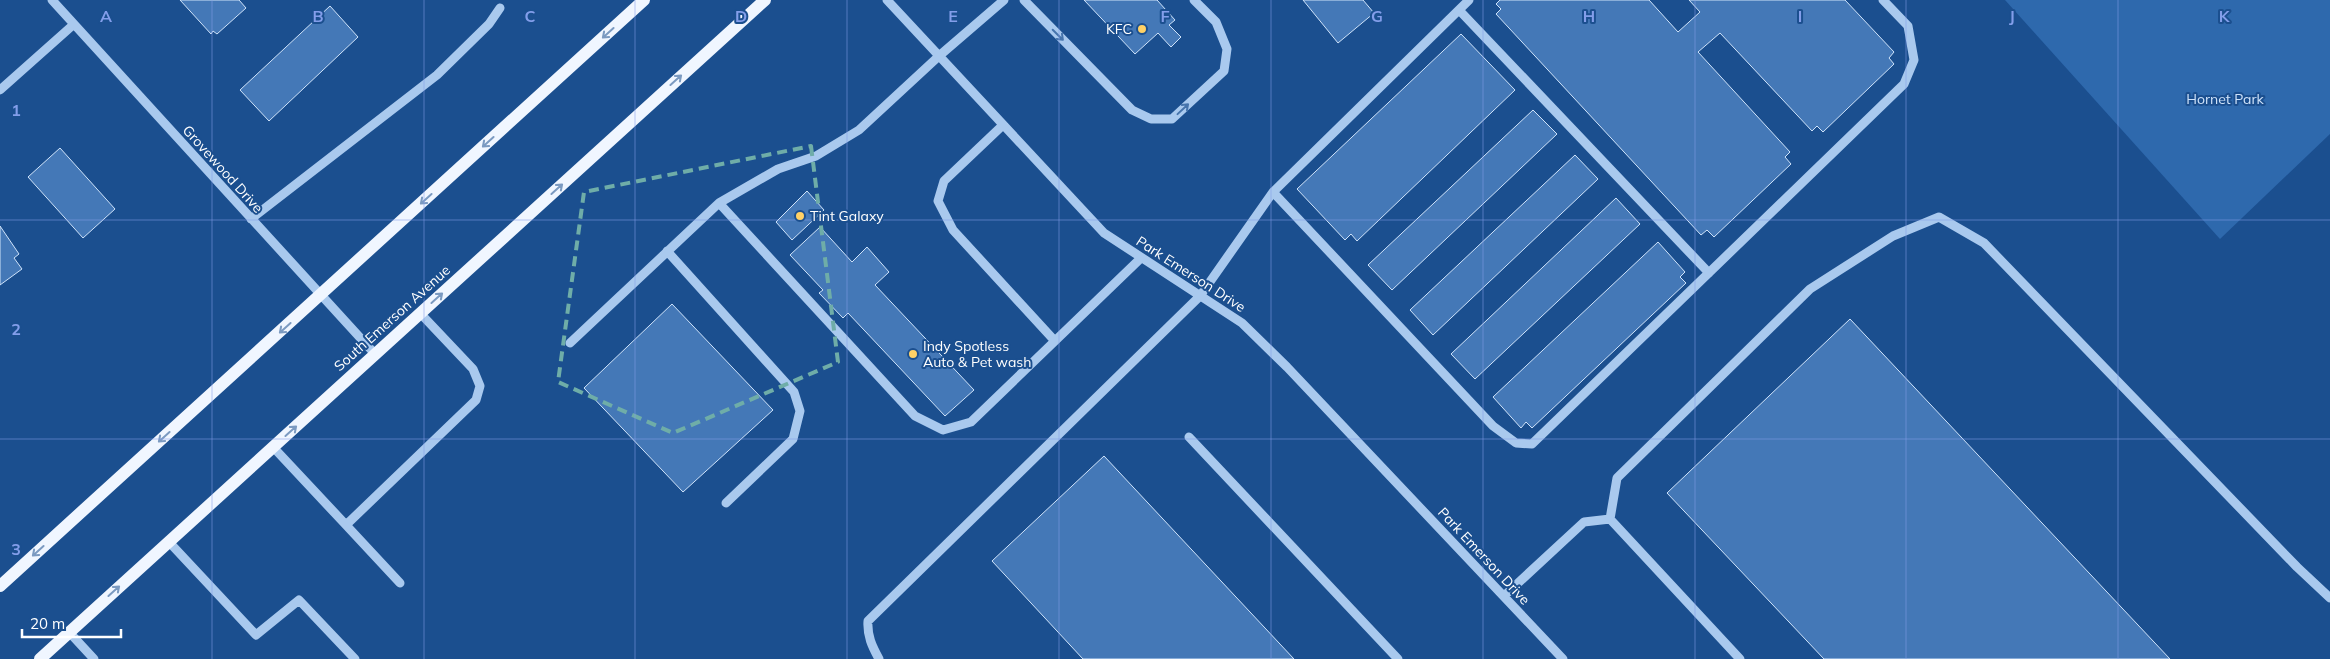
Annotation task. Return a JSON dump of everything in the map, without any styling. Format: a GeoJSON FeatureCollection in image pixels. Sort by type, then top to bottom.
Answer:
{"type":"FeatureCollection","features":[{"type":"Feature","properties":{"kind":"main road"},"geometry":{"type":"LineString","coordinates":[[0,586],[644,0]]}},
{"type":"Feature","properties":{"kind":"main road","name":"South Emerson Avenue"},"geometry":{"type":"LineString","coordinates":[[40,659],[765,0]]}},
{"type":"Feature","properties":{"kind":"street","name":"Grovewood Drive"},"geometry":{"type":"LineString","coordinates":[[52,0],[375,354]]}},
{"type":"Feature","properties":{"kind":"street","name":"Park Emerson Drive"},"geometry":{"type":"LineString","coordinates":[[887,0],[1104,233],[1242,323],[1287,367],[1563,659]]}},
{"type":"Feature","properties":{"kind":"street"},"geometry":{"type":"LineString","coordinates":[[570,343],[719,203],[778,169],[816,156],[860,130],[939,56],[1004,0]]}},
{"type":"Feature","properties":{"kind":"street"},"geometry":{"type":"LineString","coordinates":[[1024,0],[1132,110],[1151,119],[1172,119],[1224,71],[1227,49],[1216,22],[1194,0]]}},
{"type":"Feature","properties":{"kind":"street"},"geometry":{"type":"LineString","coordinates":[[879,659],[870,642],[868,621],[1200,296],[1273,192],[1469,0]]}},
{"type":"Feature","properties":{"kind":"street"},"geometry":{"type":"LineString","coordinates":[[1273,192],[1493,426],[1516,443],[1532,444],[1904,84],[1914,60],[1908,26],[1882,0]]}},
{"type":"Feature","properties":{"kind":"street"},"geometry":{"type":"LineString","coordinates":[[250,219],[437,75],[489,24],[500,8]]}},
{"type":"Feature","properties":{"kind":"street"},"geometry":{"type":"LineString","coordinates":[[1458,10],[1709,273]]}},
{"type":"Feature","properties":{"kind":"street"},"geometry":{"type":"LineString","coordinates":[[0,90],[73,25]]}},
{"type":"Feature","properties":{"kind":"street"},"geometry":{"type":"LineString","coordinates":[[1003,125],[944,181],[938,201],[953,230],[1054,340]]}},
{"type":"Feature","properties":{"kind":"street"},"geometry":{"type":"LineString","coordinates":[[719,203],[915,416],[943,430],[971,422],[1141,258]]}},
{"type":"Feature","properties":{"kind":"street"},"geometry":{"type":"LineString","coordinates":[[1610,520],[1618,478],[1810,289],[1893,236],[1939,217],[1984,243],[2297,567],[2330,598]]}},
{"type":"Feature","properties":{"kind":"street"},"geometry":{"type":"LineString","coordinates":[[667,251],[794,392],[800,411],[793,439],[726,503]]}},
{"type":"Feature","properties":{"kind":"street"},"geometry":{"type":"LineString","coordinates":[[346,525],[476,400],[480,386],[473,369],[420,313]]}},
{"type":"Feature","properties":{"kind":"street"},"geometry":{"type":"LineString","coordinates":[[1189,437],[1398,659]]}},
{"type":"Feature","properties":{"kind":"street"},"geometry":{"type":"LineString","coordinates":[[273,447],[400,583]]}},
{"type":"Feature","properties":{"kind":"street"},"geometry":{"type":"LineString","coordinates":[[1504,596],[1584,522],[1610,520]]}},
{"type":"Feature","properties":{"kind":"street"},"geometry":{"type":"LineString","coordinates":[[1610,520],[1740,659]]}},
{"type":"Feature","properties":{"kind":"street"},"geometry":{"type":"LineString","coordinates":[[168,542],[256,636],[299,600],[355,659]]}},
{"type":"Feature","properties":{"kind":"street"},"geometry":{"type":"LineString","coordinates":[[69,632],[94,659]]}},
{"type":"Feature","properties":{"kind":"highlighted area"},"geometry":{"type":"Polygon","coordinates":[[[811,146],[838,362],[673,433],[558,382],[584,192],[811,146]]]}},
{"type":"Feature","properties":{"kind":"green space","name":"Hornet Park"},"geometry":{"type":"Polygon","coordinates":[[[2005,0],[2330,0],[2330,134],[2220,239],[2005,0]]]}},
{"type":"Feature","properties":{"kind":"building"},"geometry":{"type":"Polygon","coordinates":[[[180,0],[239,0],[246,8],[217,34],[213,31],[211,34],[180,0]]]}},
{"type":"Feature","properties":{"kind":"building","name":"KFC"},"geometry":{"type":"Polygon","coordinates":[[[1084,0],[1157,0],[1175,20],[1169,25],[1181,37],[1171,47],[1158,33],[1135,54],[1084,0]]]}},
{"type":"Feature","properties":{"kind":"building"},"geometry":{"type":"Polygon","coordinates":[[[1303,0],[1363,0],[1374,13],[1338,43],[1303,0]]]}},
{"type":"Feature","properties":{"kind":"building"},"geometry":{"type":"Polygon","coordinates":[[[1500,0],[1649,0],[1678,32],[1700,12],[1689,0],[1845,0],[1894,52],[1889,58],[1894,64],[1823,132],[1817,126],[1812,131],[1720,33],[1698,52],[1790,152],[1785,157],[1791,164],[1714,237],[1707,230],[1701,235],[1496,14],[1501,9],[1496,4],[1500,0]]]}},
{"type":"Feature","properties":{"kind":"building"},"geometry":{"type":"Polygon","coordinates":[[[330,6],[358,37],[269,121],[240,90],[330,6]]]}},
{"type":"Feature","properties":{"kind":"building"},"geometry":{"type":"Polygon","coordinates":[[[1461,34],[1515,90],[1357,241],[1351,234],[1345,240],[1297,189],[1461,34]]]}},
{"type":"Feature","properties":{"kind":"building"},"geometry":{"type":"Polygon","coordinates":[[[1533,110],[1557,134],[1392,290],[1368,265],[1533,110]]]}},
{"type":"Feature","properties":{"kind":"building"},"geometry":{"type":"Polygon","coordinates":[[[60,148],[115,209],[83,238],[28,177],[60,148]]]}},
{"type":"Feature","properties":{"kind":"building"},"geometry":{"type":"Polygon","coordinates":[[[1575,155],[1598,179],[1433,335],[1410,310],[1575,155]]]}},
{"type":"Feature","properties":{"kind":"building","name":"Tint Galaxy"},"geometry":{"type":"Polygon","coordinates":[[[807,191],[824,210],[792,240],[776,222],[807,191]]]}},
{"type":"Feature","properties":{"kind":"building"},"geometry":{"type":"Polygon","coordinates":[[[1616,198],[1640,224],[1475,379],[1451,354],[1616,198]]]}},
{"type":"Feature","properties":{"kind":"building"},"geometry":{"type":"Polygon","coordinates":[[[0,226],[19,254],[14,258],[22,269],[0,285],[0,226]]]}},
{"type":"Feature","properties":{"kind":"building","name":"Indy Spotless Auto & Pet wash"},"geometry":{"type":"Polygon","coordinates":[[[820,227],[852,262],[867,247],[889,272],[875,285],[974,390],[945,416],[848,313],[843,318],[819,293],[823,290],[790,255],[820,227]]]}},
{"type":"Feature","properties":{"kind":"building"},"geometry":{"type":"Polygon","coordinates":[[[1658,242],[1685,272],[1680,277],[1686,283],[1532,428],[1526,422],[1521,428],[1493,397],[1658,242]]]}},
{"type":"Feature","properties":{"kind":"building"},"geometry":{"type":"Polygon","coordinates":[[[672,304],[773,410],[683,492],[584,388],[672,304]]]}},
{"type":"Feature","properties":{"kind":"building"},"geometry":{"type":"Polygon","coordinates":[[[1850,319],[2170,659],[1824,659],[1667,493],[1850,319]]]}},
{"type":"Feature","properties":{"kind":"building"},"geometry":{"type":"Polygon","coordinates":[[[1104,456],[1294,659],[1083,659],[992,561],[1104,456]]]}},
{"type":"Feature","properties":{"kind":"place","name":"KFC"},"geometry":{"type":"Point","coordinates":[1142,29]}},
{"type":"Feature","properties":{"kind":"place","name":"Tint Galaxy"},"geometry":{"type":"Point","coordinates":[800,216]}},
{"type":"Feature","properties":{"kind":"place","name":"Indy Spotless Auto & Pet wash"},"geometry":{"type":"Point","coordinates":[913,354]}}]}
